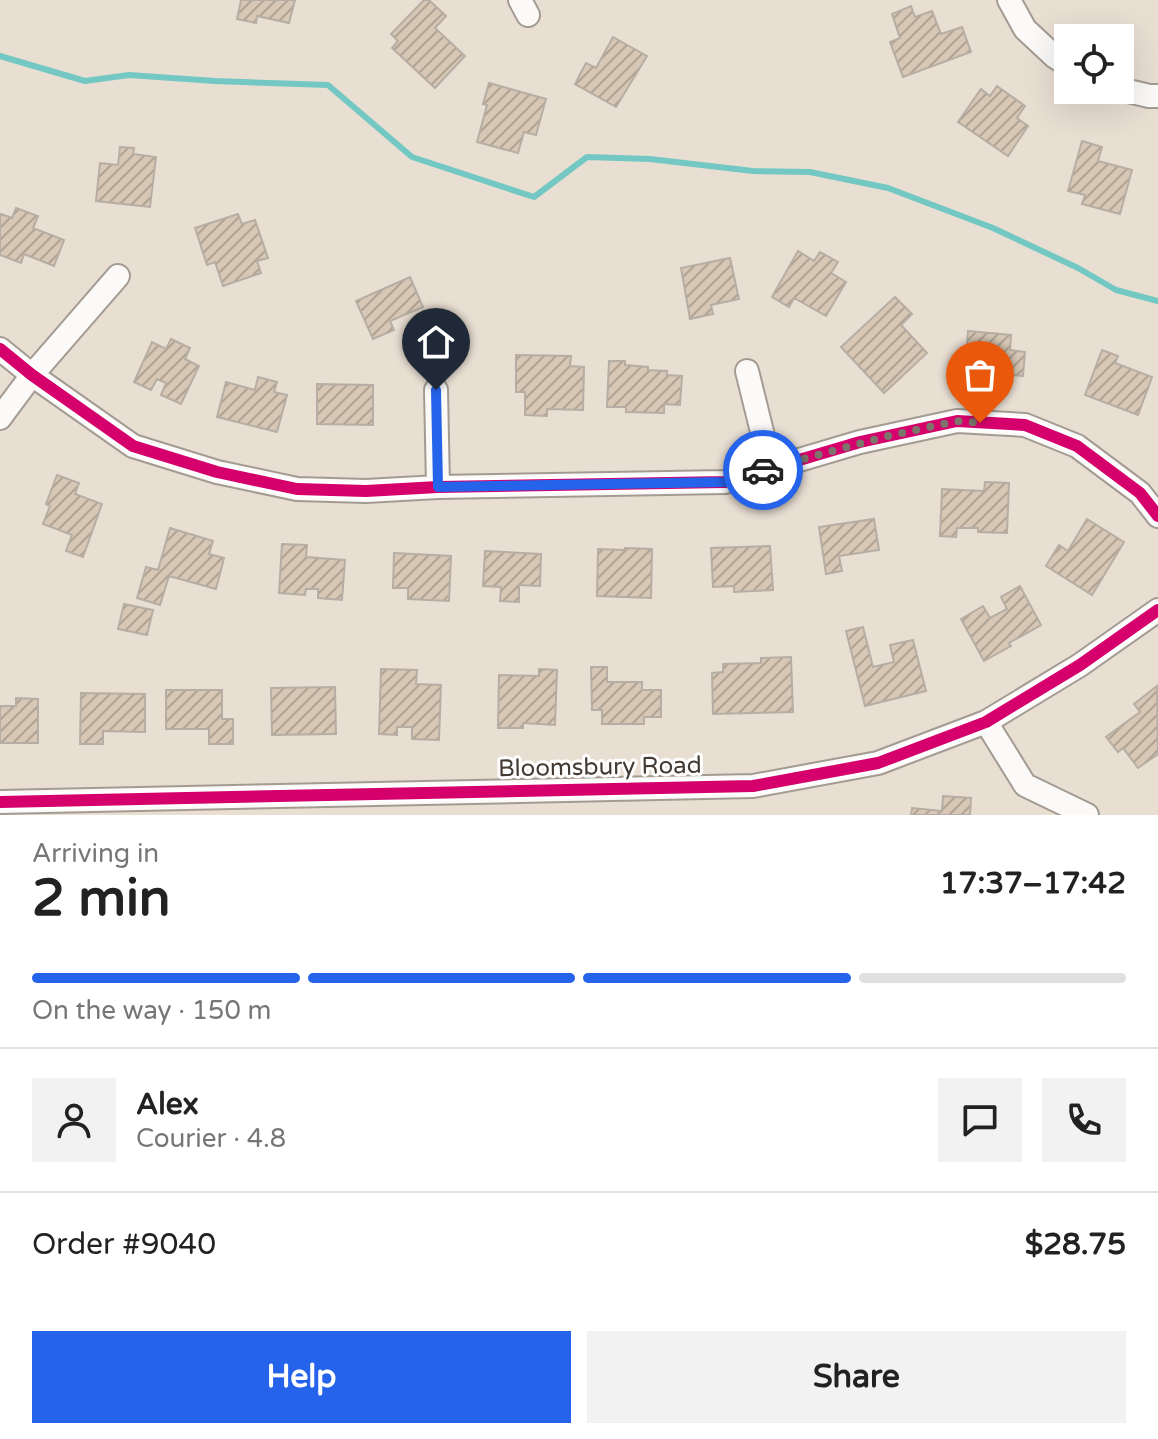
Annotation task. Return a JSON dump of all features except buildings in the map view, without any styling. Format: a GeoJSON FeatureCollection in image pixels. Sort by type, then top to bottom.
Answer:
{"type":"FeatureCollection","features":[{"type":"Feature","properties":{"kind":"street"},"geometry":{"type":"LineString","coordinates":[[1009,0],[1025,29],[1054,56]]}},
{"type":"Feature","properties":{"kind":"street"},"geometry":{"type":"LineString","coordinates":[[1134,92],[1158,96]]}},
{"type":"Feature","properties":{"kind":"street"},"geometry":{"type":"LineString","coordinates":[[0,418],[32,375],[118,276]]}},
{"type":"Feature","properties":{"kind":"street"},"geometry":{"type":"LineString","coordinates":[[0,349],[133,446],[217,472],[297,489],[366,491],[725,482],[860,442],[957,421],[1025,425],[1077,446],[1140,493],[1158,516]]}},
{"type":"Feature","properties":{"kind":"street"},"geometry":{"type":"LineString","coordinates":[[747,371],[771,468]]}},
{"type":"Feature","properties":{"kind":"street"},"geometry":{"type":"LineString","coordinates":[[436,390],[438,487]]}},
{"type":"Feature","properties":{"kind":"street","name":"Bloomsbury Road"},"geometry":{"type":"LineString","coordinates":[[0,802],[753,786],[878,763],[986,722],[1080,665],[1158,610]]}},
{"type":"Feature","properties":{"kind":"street"},"geometry":{"type":"LineString","coordinates":[[986,722],[1025,785],[1087,815]]}},
{"type":"Feature","properties":{"kind":"waterway"},"geometry":{"type":"LineString","coordinates":[[0,56],[85,81],[129,75],[328,85],[412,157],[534,197],[587,157],[650,159],[753,171],[810,172],[888,188],[993,228],[1078,268],[1116,290],[1158,301]]}},
{"type":"Feature","properties":{"kind":"cycle path"},"geometry":{"type":"LineString","coordinates":[[0,349],[133,446],[217,472],[297,489],[366,491],[725,482],[860,442],[957,421],[1025,425],[1077,446],[1140,493],[1158,516]]}},
{"type":"Feature","properties":{"kind":"cycle path"},"geometry":{"type":"LineString","coordinates":[[0,802],[753,786],[878,763],[986,722],[1080,665],[1158,610]]}},
{"type":"Feature","properties":{"kind":"way so far"},"geometry":{"type":"LineString","coordinates":[[763,470],[860,442],[957,421],[980,423]]}},
{"type":"Feature","properties":{"kind":"route"},"geometry":{"type":"LineString","coordinates":[[436,390],[438,487],[725,482],[763,470]]}}]}
